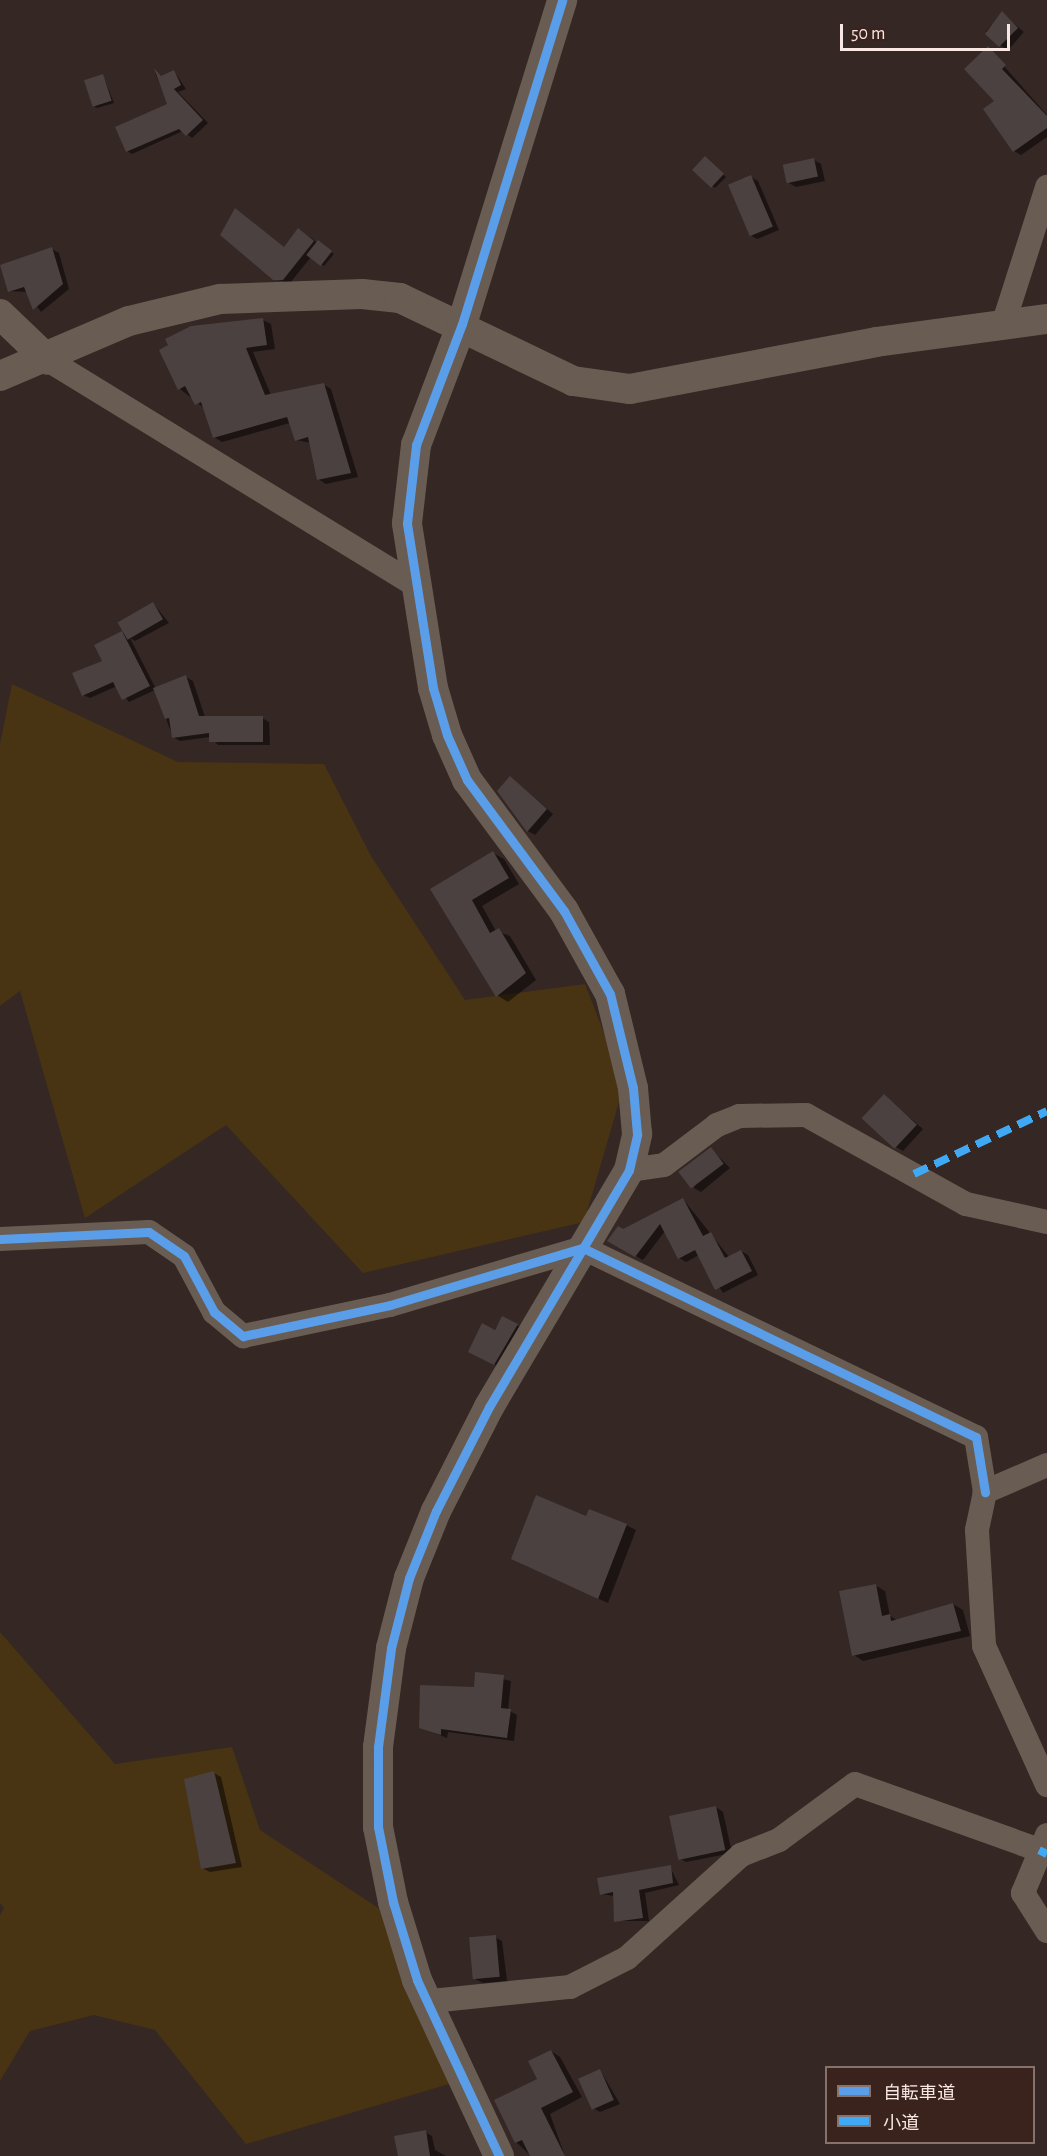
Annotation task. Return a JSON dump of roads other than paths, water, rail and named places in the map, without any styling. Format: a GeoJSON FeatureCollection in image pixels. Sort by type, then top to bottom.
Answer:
{"type":"FeatureCollection","features":[{"type":"Feature","properties":{"kind":"street"},"geometry":{"type":"LineString","coordinates":[[499,2156],[431,2001],[417,1980],[395,1912],[378,1827],[378,1747],[391,1648],[409,1578],[436,1511],[489,1407],[629,1170],[637,1134],[633,1088],[610,994],[564,911],[467,780],[433,688],[407,523],[416,445],[462,324],[562,0]]}},
{"type":"Feature","properties":{"kind":"street"},"geometry":{"type":"LineString","coordinates":[[1004,322],[1047,187]]}},
{"type":"Feature","properties":{"kind":"street"},"geometry":{"type":"LineString","coordinates":[[0,376],[48,360],[129,321],[220,299],[362,294],[400,298],[462,324],[573,381],[630,389],[1004,322],[1047,319]]}},
{"type":"Feature","properties":{"kind":"street"},"geometry":{"type":"LineString","coordinates":[[0,314],[48,360],[417,586]]}},
{"type":"Feature","properties":{"kind":"street"},"geometry":{"type":"LineString","coordinates":[[629,1170],[664,1165],[717,1125],[739,1116],[806,1115],[966,1204],[1047,1222]]}},
{"type":"Feature","properties":{"kind":"street"},"geometry":{"type":"LineString","coordinates":[[0,1239],[149,1232],[184,1256],[214,1312],[243,1336],[390,1305],[583,1248],[976,1437],[986,1492],[977,1530],[984,1647],[1047,1785]]}},
{"type":"Feature","properties":{"kind":"street"},"geometry":{"type":"LineString","coordinates":[[986,1492],[1047,1465]]}},
{"type":"Feature","properties":{"kind":"street"},"geometry":{"type":"LineString","coordinates":[[431,2001],[570,1987],[627,1958],[741,1856],[779,1840],[855,1784],[1043,1843],[1023,1893],[1047,1931]]}}]}
